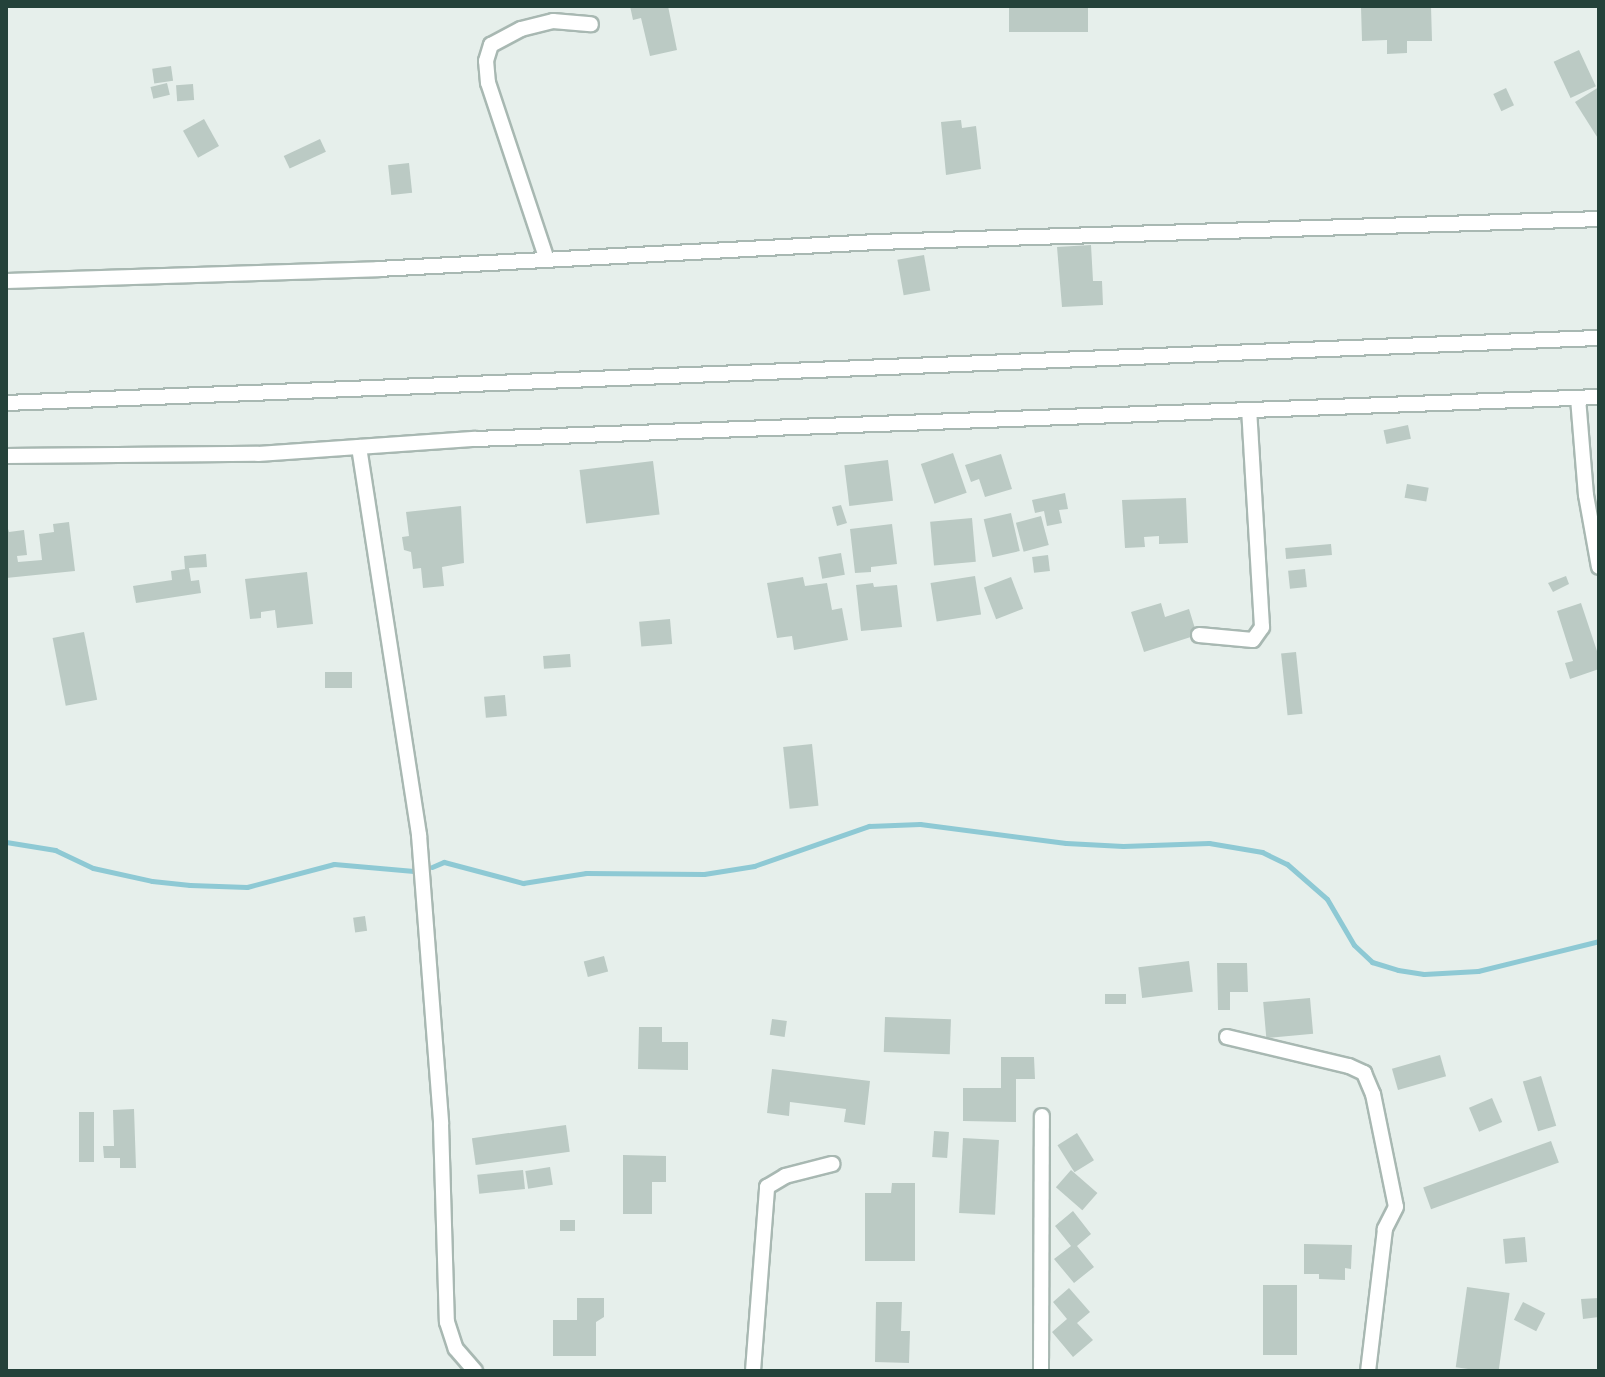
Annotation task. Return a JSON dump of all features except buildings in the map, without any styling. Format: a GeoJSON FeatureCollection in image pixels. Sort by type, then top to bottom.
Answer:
{"type":"FeatureCollection","features":[{"type":"Feature","properties":{"kind":"street"},"geometry":{"type":"LineString","coordinates":[[547,260],[488,83],[486,61],[491,45],[521,29],[553,21],[591,24]]}},
{"type":"Feature","properties":{"kind":"street"},"geometry":{"type":"LineString","coordinates":[[6,281],[547,260],[892,241],[1599,219]]}},
{"type":"Feature","properties":{"kind":"street"},"geometry":{"type":"LineString","coordinates":[[6,403],[1599,338]]}},
{"type":"Feature","properties":{"kind":"street"},"geometry":{"type":"LineString","coordinates":[[6,456],[258,454],[475,439],[1599,397]]}},
{"type":"Feature","properties":{"kind":"street"},"geometry":{"type":"LineString","coordinates":[[1578,398],[1586,495],[1599,567]]}},
{"type":"Feature","properties":{"kind":"street"},"geometry":{"type":"LineString","coordinates":[[1199,635],[1253,640],[1262,627],[1249,411]]}},
{"type":"Feature","properties":{"kind":"street"},"geometry":{"type":"LineString","coordinates":[[359,447],[419,835],[441,1124],[447,1322],[456,1349],[475,1371]]}},
{"type":"Feature","properties":{"kind":"street"},"geometry":{"type":"LineString","coordinates":[[1227,1037],[1349,1066],[1364,1073],[1373,1094],[1396,1207],[1385,1229],[1368,1371]]}},
{"type":"Feature","properties":{"kind":"street"},"geometry":{"type":"LineString","coordinates":[[1041,1371],[1042,1116]]}},
{"type":"Feature","properties":{"kind":"street"},"geometry":{"type":"LineString","coordinates":[[753,1371],[767,1187],[785,1176],[832,1164]]}},
{"type":"Feature","properties":{"kind":"waterway"},"geometry":{"type":"LineString","coordinates":[[432,867],[444,862],[523,883],[586,873],[704,874],[754,866],[869,826],[920,824],[1066,843],[1123,846],[1209,843],[1262,852],[1287,864],[1327,899],[1354,945],[1372,962],[1398,970],[1424,974],[1478,971],[1599,941]]}},
{"type":"Feature","properties":{"kind":"waterway"},"geometry":{"type":"LineString","coordinates":[[6,842],[55,850],[93,868],[152,881],[190,885],[247,887],[334,864],[414,871]]}}]}
